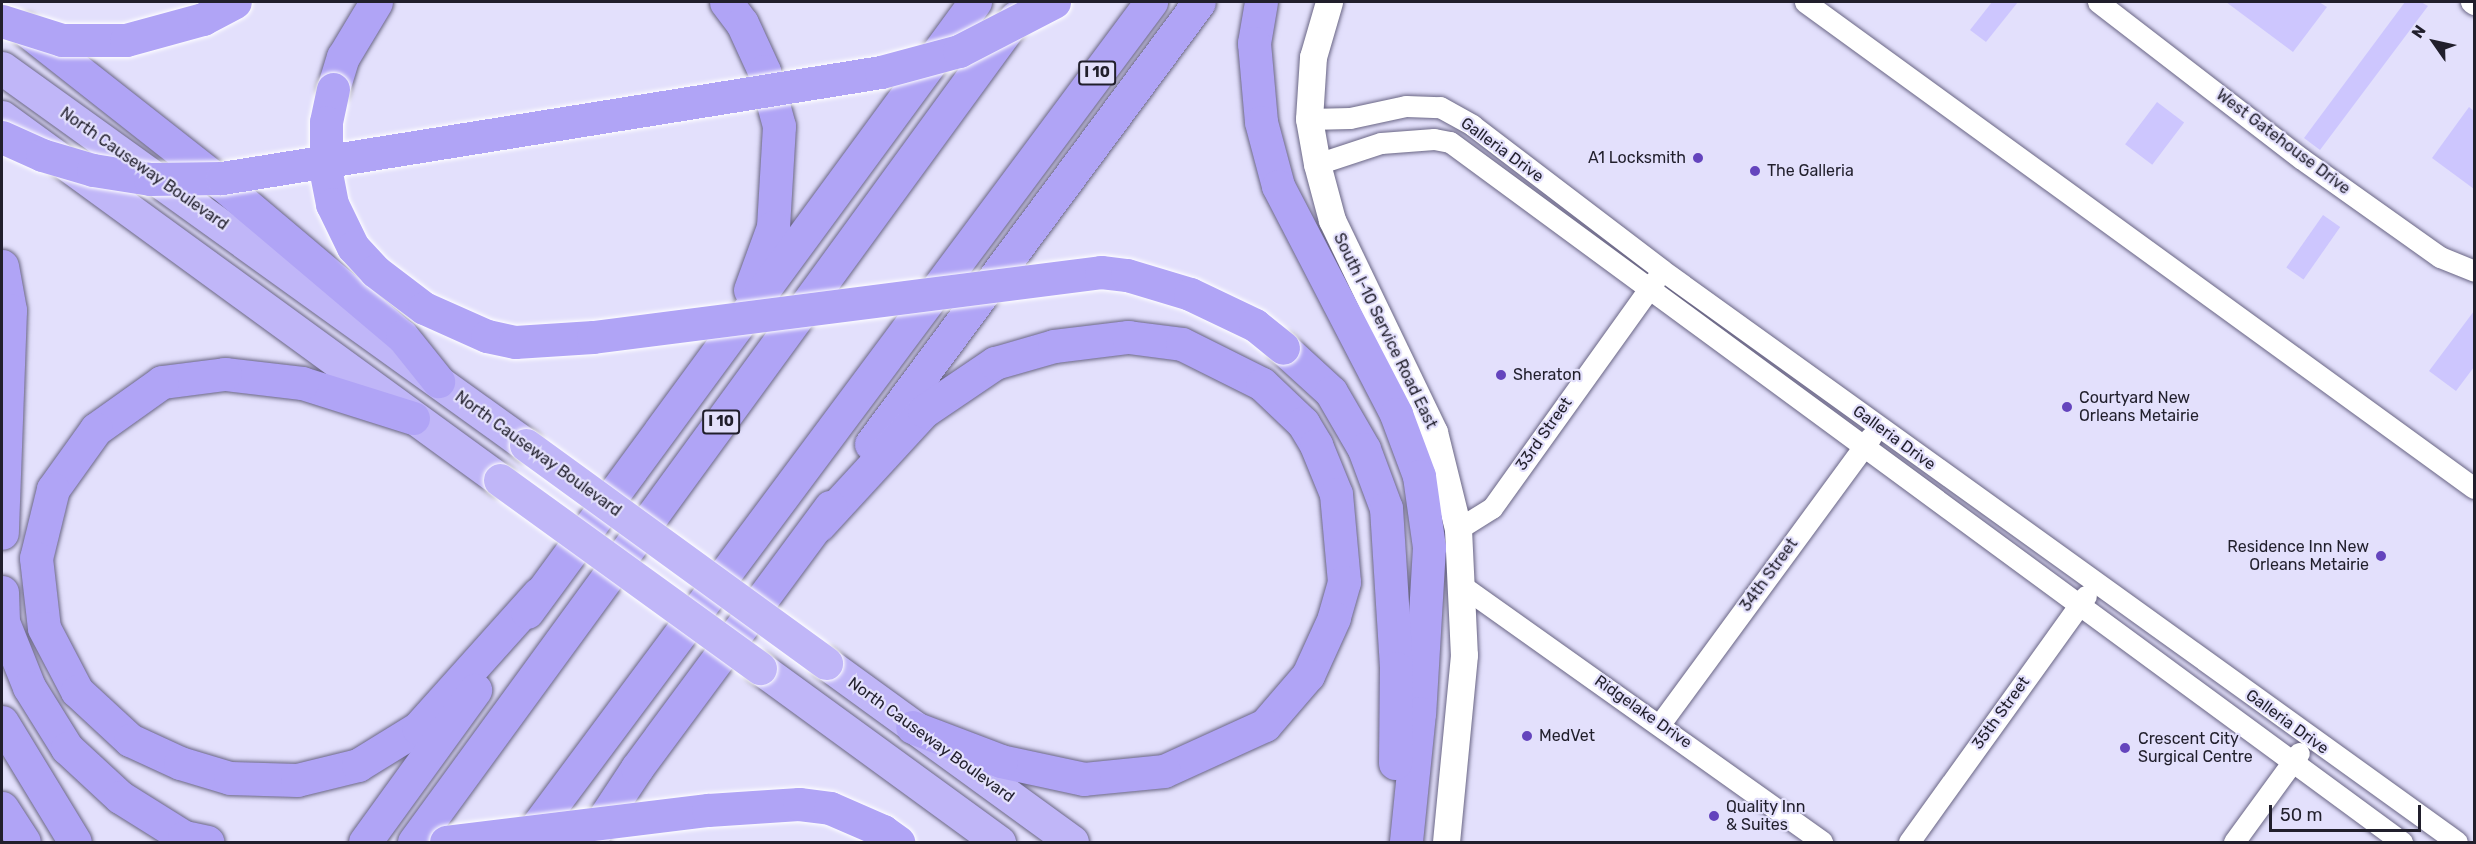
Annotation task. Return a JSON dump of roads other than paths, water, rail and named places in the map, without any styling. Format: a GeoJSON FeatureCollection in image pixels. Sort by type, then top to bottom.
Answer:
{"type":"FeatureCollection","features":[{"type":"Feature","properties":{"kind":"highway"},"geometry":{"type":"LineString","coordinates":[[2,21],[62,40],[126,40],[203,19],[235,2]]}},
{"type":"Feature","properties":{"kind":"highway"},"geometry":{"type":"LineString","coordinates":[[376,2],[343,57],[333,89],[326,122],[326,173],[332,204],[353,247],[375,271],[424,308],[487,336],[515,342],[593,337],[1101,272],[1128,275],[1190,294],[1255,325],[1283,348],[1331,392],[1364,448],[1386,508],[1396,668],[1399,843]]}},
{"type":"Feature","properties":{"kind":"highway"},"geometry":{"type":"LineString","coordinates":[[726,2],[742,23],[764,71],[779,126],[773,227],[741,323]]}},
{"type":"Feature","properties":{"kind":"highway"},"geometry":{"type":"LineString","coordinates":[[365,843],[447,731],[539,593],[741,323],[975,2]]}},
{"type":"Feature","properties":{"kind":"highway","name":"I 10"},"geometry":{"type":"LineString","coordinates":[[414,843],[1028,2]]}},
{"type":"Feature","properties":{"kind":"highway"},"geometry":{"type":"LineString","coordinates":[[2,137],[42,155],[93,170],[150,179],[222,178],[880,72],[959,51],[1054,2]]}},
{"type":"Feature","properties":{"kind":"highway","name":"I 10"},"geometry":{"type":"LineString","coordinates":[[525,843],[1151,2]]}},
{"type":"Feature","properties":{"kind":"highway"},"geometry":{"type":"LineString","coordinates":[[573,843],[637,768],[819,525],[881,429],[1198,2]]}},
{"type":"Feature","properties":{"kind":"highway"},"geometry":{"type":"LineString","coordinates":[[1261,2],[1254,43],[1261,122],[1278,186],[1396,414],[1419,476],[1429,558],[1420,702],[1406,843]]}},
{"type":"Feature","properties":{"kind":"highway"},"geometry":{"type":"LineString","coordinates":[[2,10],[223,185],[402,336],[438,381]]}},
{"type":"Feature","properties":{"kind":"highway","name":"North Causeway Boulevard"},"geometry":{"type":"LineString","coordinates":[[2,68],[438,381],[1072,843]]}},
{"type":"Feature","properties":{"kind":"highway"},"geometry":{"type":"LineString","coordinates":[[2,117],[999,843]]}},
{"type":"Feature","properties":{"kind":"highway"},"geometry":{"type":"LineString","coordinates":[[2,266],[9,310],[2,533]]}},
{"type":"Feature","properties":{"kind":"highway"},"geometry":{"type":"LineString","coordinates":[[819,525],[924,411],[995,363],[1054,346],[1128,337],[1182,344],[1262,384],[1303,423],[1316,445],[1336,494],[1344,582],[1334,618],[1308,675],[1265,724],[1208,753],[1164,771],[1084,779],[1001,760],[912,727]]}},
{"type":"Feature","properties":{"kind":"highway"},"geometry":{"type":"LineString","coordinates":[[413,418],[302,383],[225,374],[162,382],[96,429],[53,489],[36,558],[44,628],[77,691],[130,740],[180,763],[230,778],[297,780],[358,765],[418,728],[539,593]]}},
{"type":"Feature","properties":{"kind":"highway"},"geometry":{"type":"LineString","coordinates":[[2,592],[3,622],[29,687],[67,748],[120,798],[184,837],[207,843]]}},
{"type":"Feature","properties":{"kind":"highway"},"geometry":{"type":"LineString","coordinates":[[2,722],[75,843]]}},
{"type":"Feature","properties":{"kind":"highway"},"geometry":{"type":"LineString","coordinates":[[588,843],[637,768]]}},
{"type":"Feature","properties":{"kind":"highway"},"geometry":{"type":"LineString","coordinates":[[446,843],[708,810],[799,804],[830,808],[883,831],[898,843]]}},
{"type":"Feature","properties":{"kind":"highway"},"geometry":{"type":"LineString","coordinates":[[2,808],[24,843]]}},
{"type":"Feature","properties":{"kind":"street","name":"South I-10 Service Road East"},"geometry":{"type":"LineString","coordinates":[[1329,2],[1313,57],[1309,119],[1317,164],[1332,220],[1434,432],[1458,530],[1464,655],[1446,843]]}},
{"type":"Feature","properties":{"kind":"street"},"geometry":{"type":"LineString","coordinates":[[1804,2],[2475,488]]}},
{"type":"Feature","properties":{"kind":"street","name":"West Gatehouse Drive"},"geometry":{"type":"LineString","coordinates":[[2098,2],[2302,159],[2440,257],[2475,271]]}},
{"type":"Feature","properties":{"kind":"street","name":"Galleria Drive"},"geometry":{"type":"LineString","coordinates":[[1309,119],[1350,118],[1406,106],[1440,107],[1472,125],[1662,270],[2457,843]]}},
{"type":"Feature","properties":{"kind":"street","name":"Galleria Drive"},"geometry":{"type":"LineString","coordinates":[[1317,164],[1381,143],[1434,139],[1450,142],[2291,764],[2402,843]]}},
{"type":"Feature","properties":{"kind":"street","name":"33rd Street"},"geometry":{"type":"LineString","coordinates":[[1458,530],[1492,508],[1662,270]]}},
{"type":"Feature","properties":{"kind":"street","name":"34th Street"},"geometry":{"type":"LineString","coordinates":[[1660,724],[1878,426]]}},
{"type":"Feature","properties":{"kind":"street","name":"35th Street"},"geometry":{"type":"LineString","coordinates":[[1909,843],[2095,583]]}},
{"type":"Feature","properties":{"kind":"street","name":"Ridgelake Drive"},"geometry":{"type":"LineString","coordinates":[[1461,585],[1660,724],[1822,843]]}},
{"type":"Feature","properties":{"kind":"street"},"geometry":{"type":"LineString","coordinates":[[2291,764],[2310,739]]}},
{"type":"Feature","properties":{"kind":"street","name":"Galleria Drive"},"geometry":{"type":"LineString","coordinates":[[2235,843],[2291,764]]}},
{"type":"Feature","properties":{"kind":"place","name":"A1 Locksmith"},"geometry":{"type":"Point","coordinates":[1698,158]}},
{"type":"Feature","properties":{"kind":"place","name":"The Galleria"},"geometry":{"type":"Point","coordinates":[1755,171]}},
{"type":"Feature","properties":{"kind":"place","name":"Sheraton"},"geometry":{"type":"Point","coordinates":[1501,375]}},
{"type":"Feature","properties":{"kind":"place","name":"Courtyard New Orleans Metairie"},"geometry":{"type":"Point","coordinates":[2067,407]}},
{"type":"Feature","properties":{"kind":"place","name":"Residence Inn New Orleans Metairie"},"geometry":{"type":"Point","coordinates":[2381,556]}},
{"type":"Feature","properties":{"kind":"place","name":"MedVet"},"geometry":{"type":"Point","coordinates":[1527,736]}},
{"type":"Feature","properties":{"kind":"place","name":"Crescent City Surgical Centre"},"geometry":{"type":"Point","coordinates":[2125,748]}},
{"type":"Feature","properties":{"kind":"place","name":"Quality Inn & Suites"},"geometry":{"type":"Point","coordinates":[1714,816]}}]}
